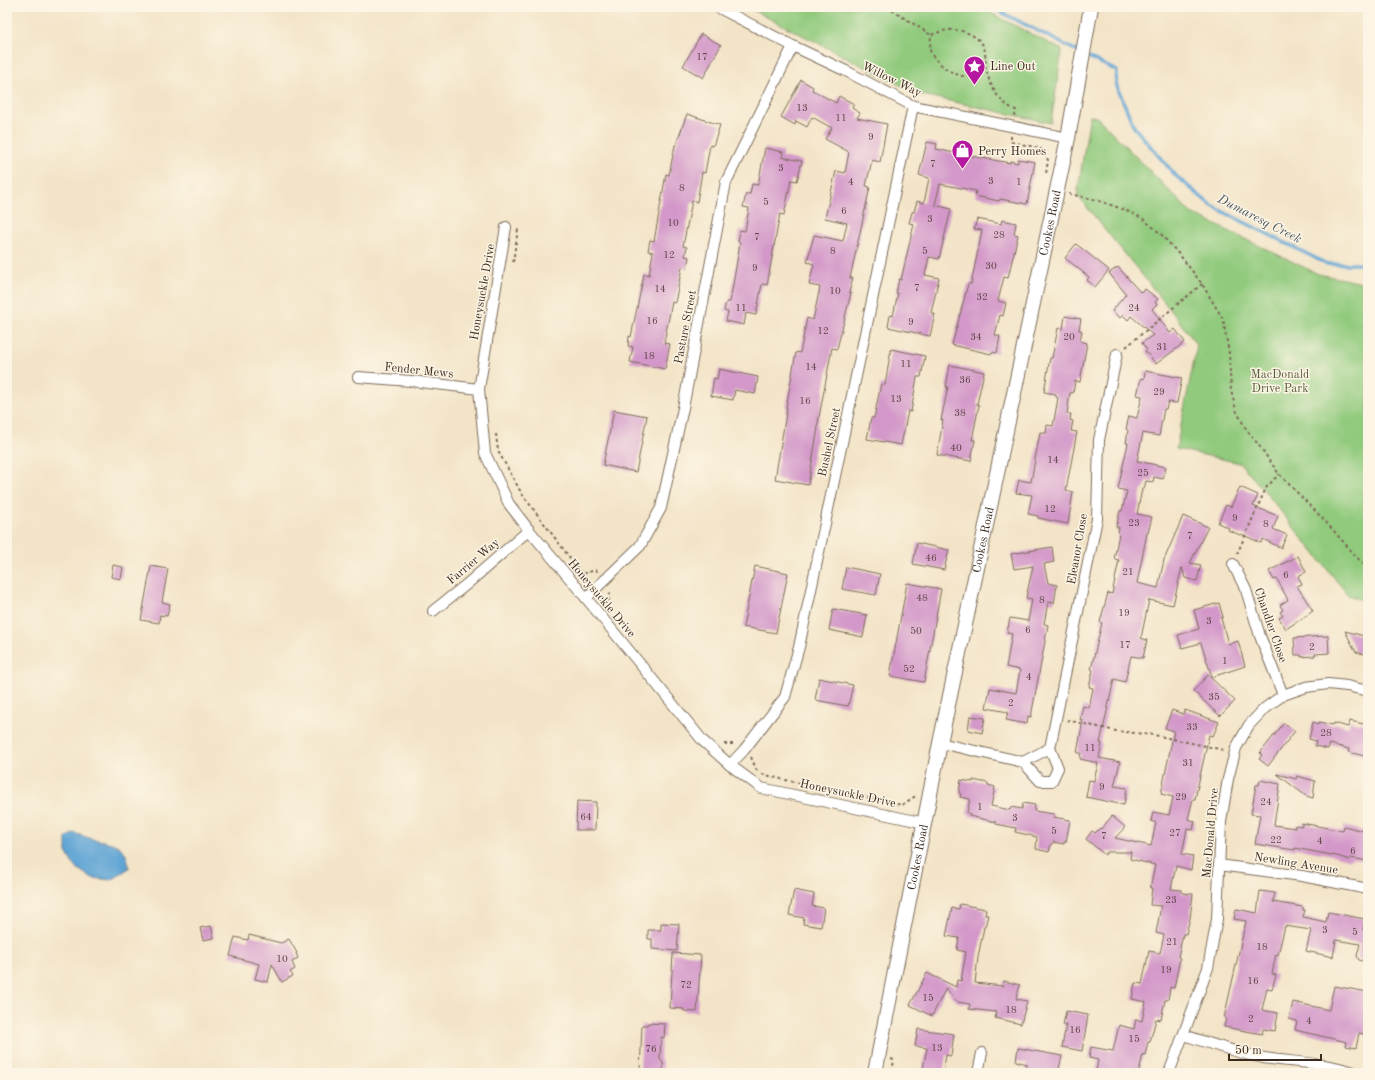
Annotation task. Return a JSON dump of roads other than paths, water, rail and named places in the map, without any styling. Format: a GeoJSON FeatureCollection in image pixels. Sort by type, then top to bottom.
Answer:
{"type":"FeatureCollection","features":[{"type":"Feature","properties":{"kind":"street","name":"Willow Way"},"geometry":{"type":"LineString","coordinates":[[717,7],[913,106],[1068,138]]}},
{"type":"Feature","properties":{"kind":"street","name":"Cookes Road"},"geometry":{"type":"LineString","coordinates":[[875,1073],[940,743],[1068,138],[1080,62],[1091,7]]}},
{"type":"Feature","properties":{"kind":"street","name":"Pasture Street"},"geometry":{"type":"LineString","coordinates":[[586,598],[640,546],[661,508],[683,408],[726,182],[793,46]]}},
{"type":"Feature","properties":{"kind":"street","name":"Bushel Street"},"geometry":{"type":"LineString","coordinates":[[730,765],[744,750],[785,697],[795,661],[913,106]]}},
{"type":"Feature","properties":{"kind":"street","name":"Honeysuckle Drive"},"geometry":{"type":"LineString","coordinates":[[506,227],[479,389],[485,453],[509,504],[703,741],[730,765],[761,788],[925,823]]}},
{"type":"Feature","properties":{"kind":"street","name":"Eleanor Close"},"geometry":{"type":"LineString","coordinates":[[1050,748],[1097,519],[1099,440],[1117,354]]}},
{"type":"Feature","properties":{"kind":"street","name":"Fender Mews"},"geometry":{"type":"LineString","coordinates":[[358,377],[411,381],[479,389]]}},
{"type":"Feature","properties":{"kind":"street","name":"Farrier Way"},"geometry":{"type":"LineString","coordinates":[[433,611],[529,530]]}},
{"type":"Feature","properties":{"kind":"street","name":"Chandler Close"},"geometry":{"type":"LineString","coordinates":[[1233,564],[1246,590],[1260,636],[1283,695]]}},
{"type":"Feature","properties":{"kind":"street","name":"MacDonald Drive"},"geometry":{"type":"LineString","coordinates":[[1169,1073],[1208,968],[1217,919],[1221,822],[1226,786],[1236,748],[1249,725],[1265,708],[1283,695],[1306,687],[1328,684],[1347,686],[1368,691]]}},
{"type":"Feature","properties":{"kind":"street"},"geometry":{"type":"LineString","coordinates":[[940,743],[1023,762],[1040,781],[1052,781],[1058,768],[1050,748],[1023,762]]}},
{"type":"Feature","properties":{"kind":"street","name":"Newling Avenue"},"geometry":{"type":"LineString","coordinates":[[1219,865],[1302,876],[1368,889]]}},
{"type":"Feature","properties":{"kind":"street"},"geometry":{"type":"LineString","coordinates":[[1184,1035],[1238,1053],[1266,1058],[1313,1062],[1342,1068],[1356,1073]]}},
{"type":"Feature","properties":{"kind":"street"},"geometry":{"type":"LineString","coordinates":[[978,1073],[982,1053]]}},
{"type":"Feature","properties":{"kind":"water"},"geometry":{"type":"Polygon","coordinates":[[[74,833],[118,846],[125,853],[129,868],[112,880],[91,878],[74,866],[66,852],[66,838],[74,833]]]}},
{"type":"Feature","properties":{"kind":"waterway","name":"Dumaresq Creek"},"geometry":{"type":"LineString","coordinates":[[991,7],[1079,52]]}},
{"type":"Feature","properties":{"kind":"waterway","name":"Dumaresq Creek"},"geometry":{"type":"LineString","coordinates":[[1086,56],[1117,71],[1116,84],[1134,127],[1176,176],[1212,206],[1327,264],[1368,264]]}},
{"type":"Feature","properties":{"kind":"place","name":"Line Out"},"geometry":{"type":"Point","coordinates":[974,86]}},
{"type":"Feature","properties":{"kind":"place","name":"Perry Homes"},"geometry":{"type":"Point","coordinates":[962,170]}},
{"type":"Feature","properties":{"kind":"park label","name":"MacDonald Drive Park"},"geometry":{"type":"Point","coordinates":[1280,381]}}]}
